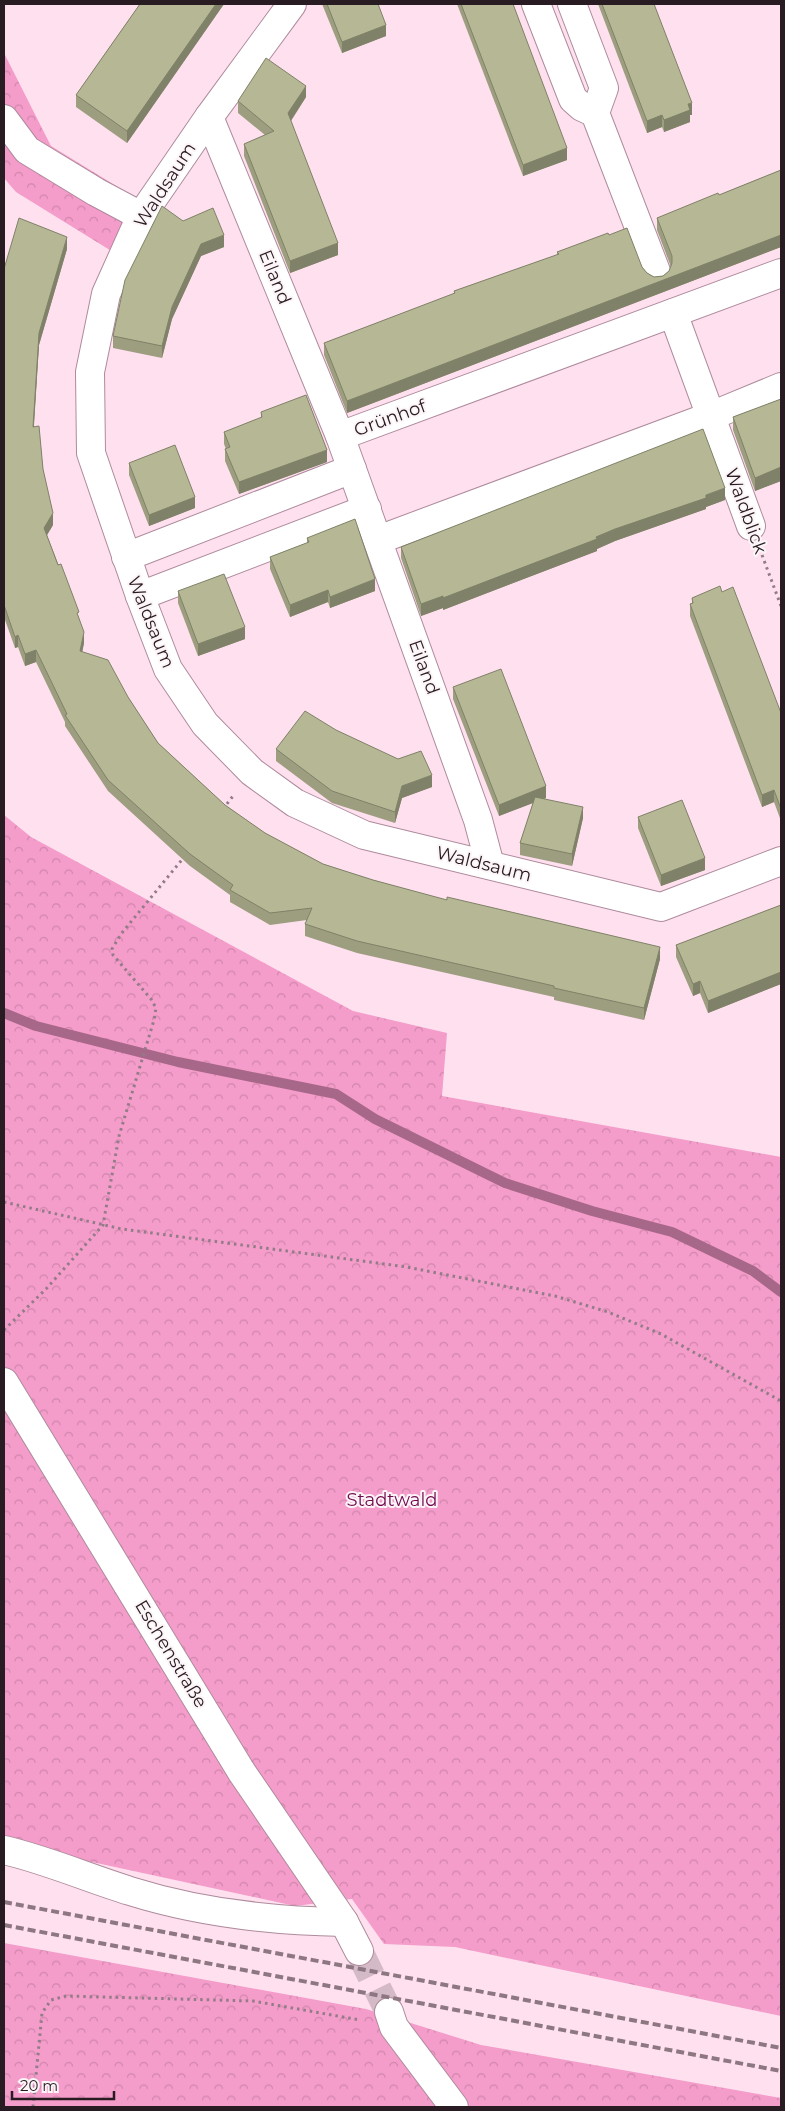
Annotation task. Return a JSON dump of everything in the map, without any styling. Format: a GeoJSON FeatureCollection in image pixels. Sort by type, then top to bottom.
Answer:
{"type":"FeatureCollection","features":[{"type":"Feature","properties":{"kind":"street","name":"Waldsaum"},"geometry":{"type":"LineString","coordinates":[[292,4],[141,216],[106,294],[90,372],[91,453],[126,557],[168,669],[204,724],[252,772],[296,803],[364,835],[661,907],[781,861]]}},
{"type":"Feature","properties":{"kind":"street"},"geometry":{"type":"LineString","coordinates":[[536,4],[573,99],[582,107],[595,113]]}},
{"type":"Feature","properties":{"kind":"street"},"geometry":{"type":"LineString","coordinates":[[572,4],[604,88],[595,113],[657,274]]}},
{"type":"Feature","properties":{"kind":"street","name":"Eiland"},"geometry":{"type":"LineString","coordinates":[[209,118],[340,436]]}},
{"type":"Feature","properties":{"kind":"street"},"geometry":{"type":"LineString","coordinates":[[4,119],[27,150],[96,192],[141,216]]}},
{"type":"Feature","properties":{"kind":"street","name":"Grünhof"},"geometry":{"type":"LineString","coordinates":[[352,469],[340,436],[781,273]]}},
{"type":"Feature","properties":{"kind":"street"},"geometry":{"type":"LineString","coordinates":[[673,313],[711,416]]}},
{"type":"Feature","properties":{"kind":"street"},"geometry":{"type":"LineString","coordinates":[[378,540],[711,416],[781,387]]}},
{"type":"Feature","properties":{"kind":"street","name":"Waldblick"},"geometry":{"type":"LineString","coordinates":[[711,416],[751,526]]}},
{"type":"Feature","properties":{"kind":"street","name":"Eiland"},"geometry":{"type":"LineString","coordinates":[[352,469],[478,820],[490,866]]}},
{"type":"Feature","properties":{"kind":"street"},"geometry":{"type":"LineString","coordinates":[[126,557],[352,469]]}},
{"type":"Feature","properties":{"kind":"street"},"geometry":{"type":"LineString","coordinates":[[140,596],[367,509]]}},
{"type":"Feature","properties":{"kind":"street","name":"Eschenstraße"},"geometry":{"type":"LineString","coordinates":[[4,1382],[242,1771],[344,1922],[359,1951]]}},
{"type":"Feature","properties":{"kind":"street"},"geometry":{"type":"LineString","coordinates":[[4,1850],[181,1906],[241,1916],[297,1922],[344,1922]]}},
{"type":"Feature","properties":{"kind":"street"},"geometry":{"type":"LineString","coordinates":[[391,2019],[454,2107]]}},
{"type":"Feature","properties":{"kind":"path","name":"Waldblick"},"geometry":{"type":"LineString","coordinates":[[751,526],[781,606]]}},
{"type":"Feature","properties":{"kind":"path"},"geometry":{"type":"LineString","coordinates":[[218,815],[252,772]]}},
{"type":"Feature","properties":{"kind":"path"},"geometry":{"type":"LineString","coordinates":[[4,1330],[46,1290],[103,1225],[119,1136],[156,1008],[152,1000],[113,955],[112,949],[189,852]]}},
{"type":"Feature","properties":{"kind":"path"},"geometry":{"type":"LineString","coordinates":[[4,1202],[103,1225],[407,1267],[555,1296],[608,1312],[660,1334],[781,1401]]}},
{"type":"Feature","properties":{"kind":"path"},"geometry":{"type":"LineString","coordinates":[[33,2107],[42,2013],[51,2000],[66,1996],[253,2000],[391,2019]]}},
{"type":"Feature","properties":{"kind":"green space"},"geometry":{"type":"Polygon","coordinates":[[[4,53],[51,146],[139,200],[113,252],[16,192],[4,178],[4,53]]]}},
{"type":"Feature","properties":{"kind":"green space","name":"Stadtwald"},"geometry":{"type":"Polygon","coordinates":[[[4,815],[31,837],[353,1011],[447,1033],[442,1096],[781,1157],[781,2016],[455,1947],[384,1944],[352,1899],[295,1906],[4,1843],[4,815]]]}},
{"type":"Feature","properties":{"kind":"green space"},"geometry":{"type":"Polygon","coordinates":[[[4,1943],[366,2009],[481,2045],[781,2098],[781,2107],[4,2107],[4,1943]]]}},
{"type":"Feature","properties":{"kind":"building"},"geometry":{"type":"Polygon","coordinates":[[[140,4],[216,4],[127,131],[76,95],[140,4]]]}},
{"type":"Feature","properties":{"kind":"building"},"geometry":{"type":"Polygon","coordinates":[[[327,4],[378,4],[386,25],[342,42],[327,4]]]}},
{"type":"Feature","properties":{"kind":"building"},"geometry":{"type":"Polygon","coordinates":[[[461,4],[513,4],[567,148],[523,165],[461,4]]]}},
{"type":"Feature","properties":{"kind":"building"},"geometry":{"type":"Polygon","coordinates":[[[602,4],[654,4],[692,103],[688,104],[690,110],[664,120],[662,115],[647,121],[602,4]]]}},
{"type":"Feature","properties":{"kind":"building"},"geometry":{"type":"Polygon","coordinates":[[[266,58],[306,86],[288,113],[338,243],[290,261],[244,144],[274,131],[238,101],[266,58]]]}},
{"type":"Feature","properties":{"kind":"building"},"geometry":{"type":"Polygon","coordinates":[[[781,170],[781,235],[347,401],[324,343],[455,293],[454,291],[559,254],[557,252],[608,233],[609,235],[627,228],[642,267],[654,277],[663,276],[669,271],[672,256],[657,218],[781,170]]]}},
{"type":"Feature","properties":{"kind":"building"},"geometry":{"type":"Polygon","coordinates":[[[162,206],[183,221],[213,208],[224,235],[201,244],[172,307],[162,346],[113,336],[125,280],[162,206]]]}},
{"type":"Feature","properties":{"kind":"building"},"geometry":{"type":"Polygon","coordinates":[[[19,218],[67,237],[39,333],[33,427],[39,426],[43,469],[53,513],[44,528],[58,565],[61,564],[79,612],[77,613],[84,632],[80,651],[108,660],[128,697],[158,743],[225,805],[265,833],[323,864],[447,900],[447,897],[660,947],[644,1008],[357,941],[305,924],[312,908],[270,913],[230,890],[233,885],[190,854],[108,780],[65,715],[67,714],[36,650],[25,654],[18,635],[15,637],[4,605],[4,269],[19,218]]]}},
{"type":"Feature","properties":{"kind":"building"},"geometry":{"type":"Polygon","coordinates":[[[306,395],[327,450],[239,482],[225,449],[230,447],[224,432],[262,417],[261,412],[306,395]]]}},
{"type":"Feature","properties":{"kind":"building"},"geometry":{"type":"Polygon","coordinates":[[[781,399],[781,467],[755,478],[733,417],[781,399]]]}},
{"type":"Feature","properties":{"kind":"building"},"geometry":{"type":"Polygon","coordinates":[[[703,429],[725,488],[706,495],[706,498],[615,529],[596,537],[597,539],[443,598],[443,596],[421,604],[401,547],[703,429]]]}},
{"type":"Feature","properties":{"kind":"building"},"geometry":{"type":"Polygon","coordinates":[[[175,445],[195,497],[149,515],[129,463],[175,445]]]}},
{"type":"Feature","properties":{"kind":"building"},"geometry":{"type":"Polygon","coordinates":[[[355,519],[375,579],[330,597],[328,590],[290,605],[270,557],[309,542],[307,538],[355,519]]]}},
{"type":"Feature","properties":{"kind":"building"},"geometry":{"type":"Polygon","coordinates":[[[224,574],[245,627],[198,644],[178,591],[224,574]]]}},
{"type":"Feature","properties":{"kind":"building"},"geometry":{"type":"Polygon","coordinates":[[[720,586],[722,592],[733,587],[781,713],[781,809],[774,790],[762,795],[690,604],[693,603],[692,598],[720,586]]]}},
{"type":"Feature","properties":{"kind":"building"},"geometry":{"type":"Polygon","coordinates":[[[501,669],[546,786],[499,805],[453,687],[501,669]]]}},
{"type":"Feature","properties":{"kind":"building"},"geometry":{"type":"Polygon","coordinates":[[[305,711],[336,730],[398,759],[421,751],[432,775],[402,786],[395,812],[332,791],[276,749],[305,711]]]}},
{"type":"Feature","properties":{"kind":"building"},"geometry":{"type":"Polygon","coordinates":[[[535,797],[583,807],[572,854],[520,843],[535,797]]]}},
{"type":"Feature","properties":{"kind":"building"},"geometry":{"type":"Polygon","coordinates":[[[682,800],[705,858],[661,875],[638,817],[682,800]]]}},
{"type":"Feature","properties":{"kind":"building"},"geometry":{"type":"Polygon","coordinates":[[[781,905],[781,972],[708,1001],[700,981],[693,984],[676,945],[781,905]]]}},
{"type":"Feature","properties":{"kind":"waterway"},"geometry":{"type":"LineString","coordinates":[[4,1013],[36,1026],[178,1062],[336,1094],[375,1119],[505,1183],[592,1211],[672,1232],[753,1271],[781,1292]]}},
{"type":"Feature","properties":{"kind":"tunnel"},"geometry":{"type":"LineString","coordinates":[[359,1951],[389,2012]]}},
{"type":"Feature","properties":{"kind":"railway"},"geometry":{"type":"LineString","coordinates":[[4,1902],[781,2048]]}},
{"type":"Feature","properties":{"kind":"railway"},"geometry":{"type":"LineString","coordinates":[[4,1925],[781,2071]]}}]}
